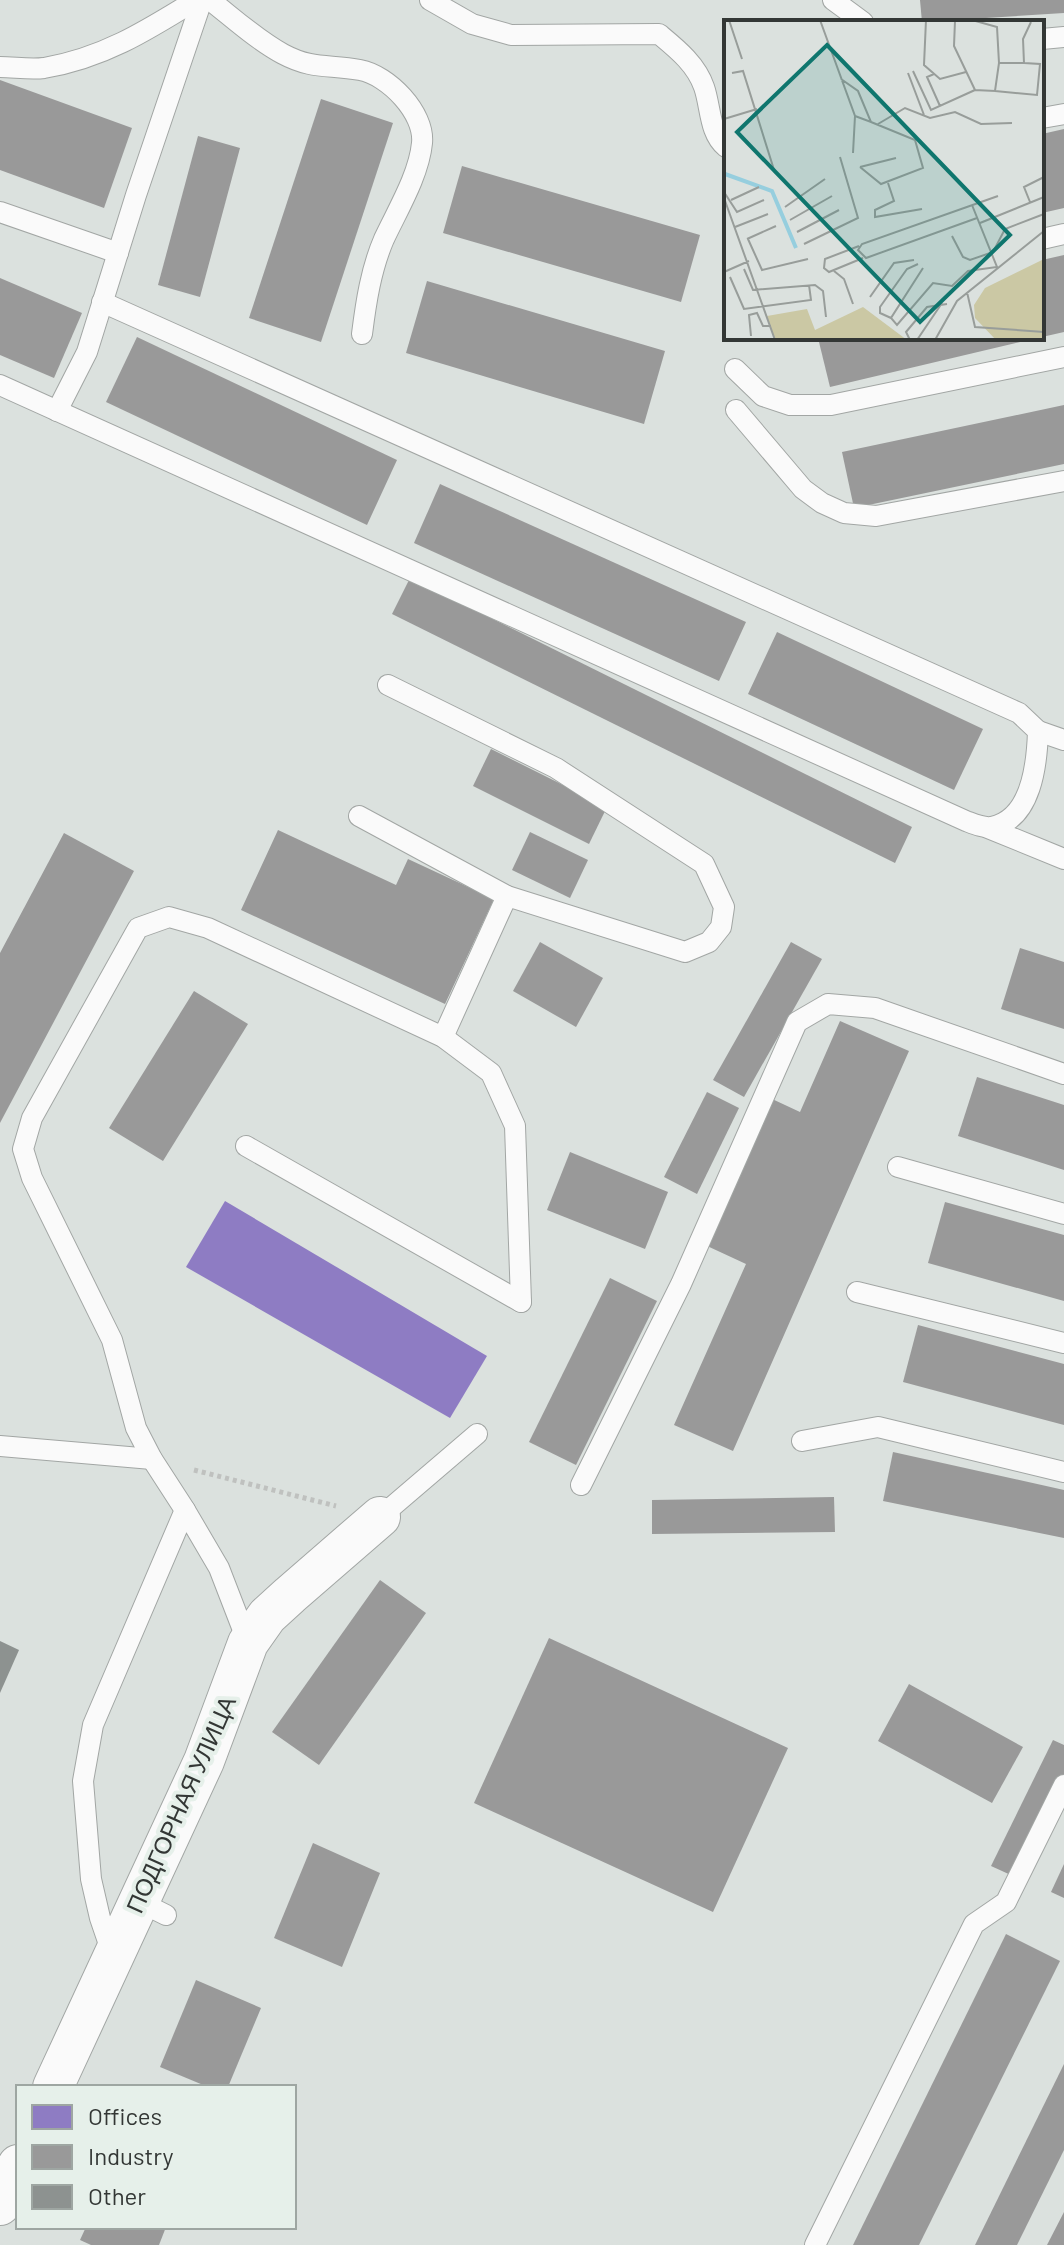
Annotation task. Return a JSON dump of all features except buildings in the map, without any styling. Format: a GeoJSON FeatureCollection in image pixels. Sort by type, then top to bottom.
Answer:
{"type":"FeatureCollection","features":[{"type":"Feature","properties":{"kind":"street","name":"ПОДГОРНАЯ УЛИЦА"},"geometry":{"type":"LineString","coordinates":[[54,2085],[113,1956],[152,1908],[248,1643],[267,1616],[380,1517]]}},
{"type":"Feature","properties":{"kind":"street"},"geometry":{"type":"LineString","coordinates":[[0,2205],[16,2169]]}},
{"type":"Feature","properties":{"kind":"lane"},"geometry":{"type":"LineString","coordinates":[[0,67],[41,69],[90,57],[123,44],[196,0]]}},
{"type":"Feature","properties":{"kind":"lane"},"geometry":{"type":"LineString","coordinates":[[57,411],[87,352],[202,0]]}},
{"type":"Feature","properties":{"kind":"lane"},"geometry":{"type":"LineString","coordinates":[[210,0],[283,54],[309,66],[363,70],[391,85],[414,110],[422,142],[409,186],[382,243],[367,294],[362,334]]}},
{"type":"Feature","properties":{"kind":"lane"},"geometry":{"type":"LineString","coordinates":[[430,0],[472,24],[511,35],[659,34],[687,57],[704,85],[717,139],[724,145]]}},
{"type":"Feature","properties":{"kind":"lane"},"geometry":{"type":"LineString","coordinates":[[833,0],[860,20]]}},
{"type":"Feature","properties":{"kind":"lane"},"geometry":{"type":"LineString","coordinates":[[1044,39],[1064,37]]}},
{"type":"Feature","properties":{"kind":"lane"},"geometry":{"type":"LineString","coordinates":[[1044,118],[1064,114]]}},
{"type":"Feature","properties":{"kind":"lane"},"geometry":{"type":"LineString","coordinates":[[0,212],[118,253]]}},
{"type":"Feature","properties":{"kind":"lane"},"geometry":{"type":"LineString","coordinates":[[1044,239],[1064,234]]}},
{"type":"Feature","properties":{"kind":"lane"},"geometry":{"type":"LineString","coordinates":[[102,302],[1019,713],[1038,731],[1064,740]]}},
{"type":"Feature","properties":{"kind":"lane"},"geometry":{"type":"LineString","coordinates":[[735,369],[763,396],[790,405],[831,405],[1064,357]]}},
{"type":"Feature","properties":{"kind":"lane"},"geometry":{"type":"LineString","coordinates":[[0,385],[952,815],[1064,859]]}},
{"type":"Feature","properties":{"kind":"lane"},"geometry":{"type":"LineString","coordinates":[[736,410],[803,489],[822,503],[844,513],[876,516],[1064,481]]}},
{"type":"Feature","properties":{"kind":"lane"},"geometry":{"type":"LineString","coordinates":[[359,816],[507,896],[685,952],[709,942],[721,927],[724,907],[704,864],[556,768],[388,685]]}},
{"type":"Feature","properties":{"kind":"lane"},"geometry":{"type":"LineString","coordinates":[[988,828],[1005,822],[1020,807],[1037,764],[1038,731]]}},
{"type":"Feature","properties":{"kind":"lane"},"geometry":{"type":"LineString","coordinates":[[443,1037],[507,896]]}},
{"type":"Feature","properties":{"kind":"lane"},"geometry":{"type":"LineString","coordinates":[[246,1146],[521,1302],[515,1126],[491,1073],[443,1037],[208,928],[169,917],[138,928],[32,1118],[23,1149],[32,1178],[112,1340],[136,1428],[219,1568],[248,1643]]}},
{"type":"Feature","properties":{"kind":"lane"},"geometry":{"type":"LineString","coordinates":[[581,1485],[681,1284],[797,1022],[828,1004],[875,1008],[1064,1074]]}},
{"type":"Feature","properties":{"kind":"lane"},"geometry":{"type":"LineString","coordinates":[[898,1167],[1064,1214]]}},
{"type":"Feature","properties":{"kind":"lane"},"geometry":{"type":"LineString","coordinates":[[857,1292],[1064,1343]]}},
{"type":"Feature","properties":{"kind":"lane"},"geometry":{"type":"LineString","coordinates":[[802,1441],[878,1427],[1064,1472]]}},
{"type":"Feature","properties":{"kind":"lane"},"geometry":{"type":"LineString","coordinates":[[380,1517],[477,1434]]}},
{"type":"Feature","properties":{"kind":"lane"},"geometry":{"type":"LineString","coordinates":[[0,1446],[152,1459]]}},
{"type":"Feature","properties":{"kind":"lane"},"geometry":{"type":"LineString","coordinates":[[113,1956],[91,1879],[83,1781],[93,1725],[185,1510]]}},
{"type":"Feature","properties":{"kind":"lane"},"geometry":{"type":"LineString","coordinates":[[815,2245],[974,1924],[1006,1902],[1064,1785]]}},
{"type":"Feature","properties":{"kind":"path"},"geometry":{"type":"LineString","coordinates":[[152,1459],[380,1517]]}}]}
